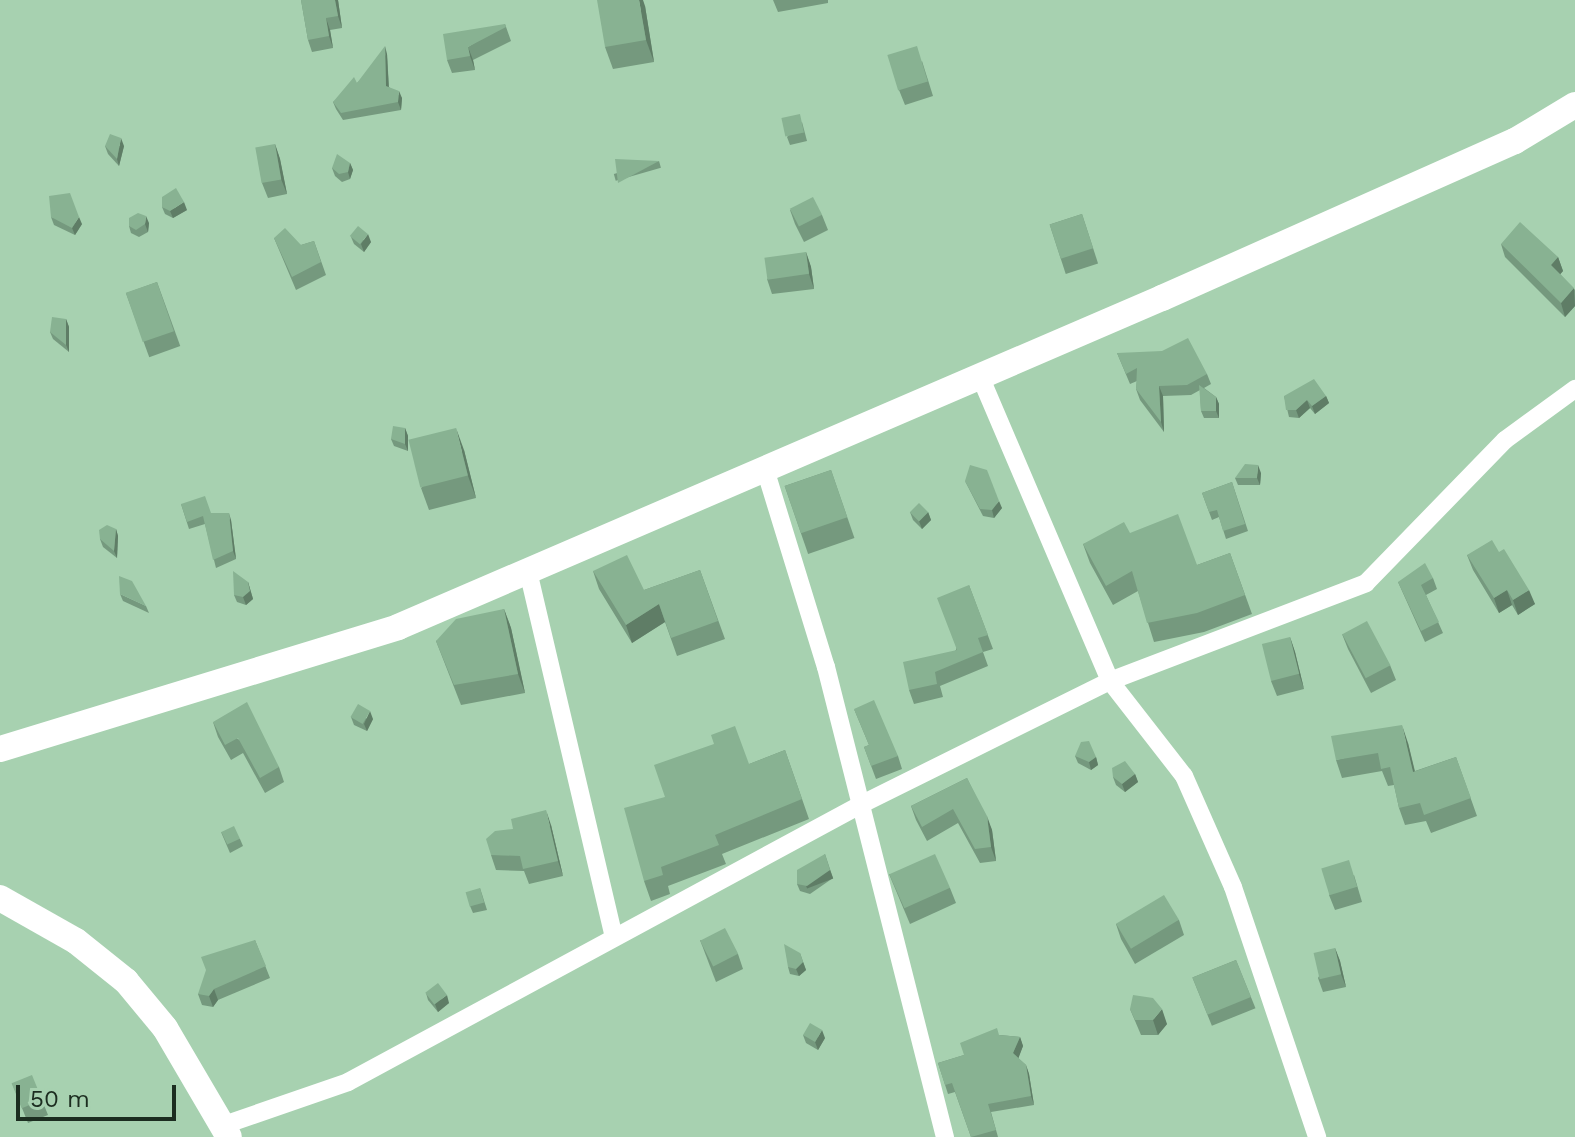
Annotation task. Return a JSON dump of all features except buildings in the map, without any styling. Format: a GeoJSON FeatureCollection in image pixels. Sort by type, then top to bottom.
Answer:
{"type":"FeatureCollection","features":[{"type":"Feature","properties":{"kind":"street"},"geometry":{"type":"LineString","coordinates":[[0,749],[398,627],[1515,141],[1575,105]]}},
{"type":"Feature","properties":{"kind":"street"},"geometry":{"type":"LineString","coordinates":[[980,376],[1110,681],[1184,776],[1233,887],[1317,1137]]}},
{"type":"Feature","properties":{"kind":"street"},"geometry":{"type":"LineString","coordinates":[[0,898],[76,941],[126,981],[165,1028],[226,1131],[348,1082],[860,805],[1110,681],[1366,583],[1505,440],[1575,389]]}},
{"type":"Feature","properties":{"kind":"street"},"geometry":{"type":"LineString","coordinates":[[765,469],[826,667],[945,1137]]}},
{"type":"Feature","properties":{"kind":"street"},"geometry":{"type":"LineString","coordinates":[[528,571],[614,937]]}}]}
